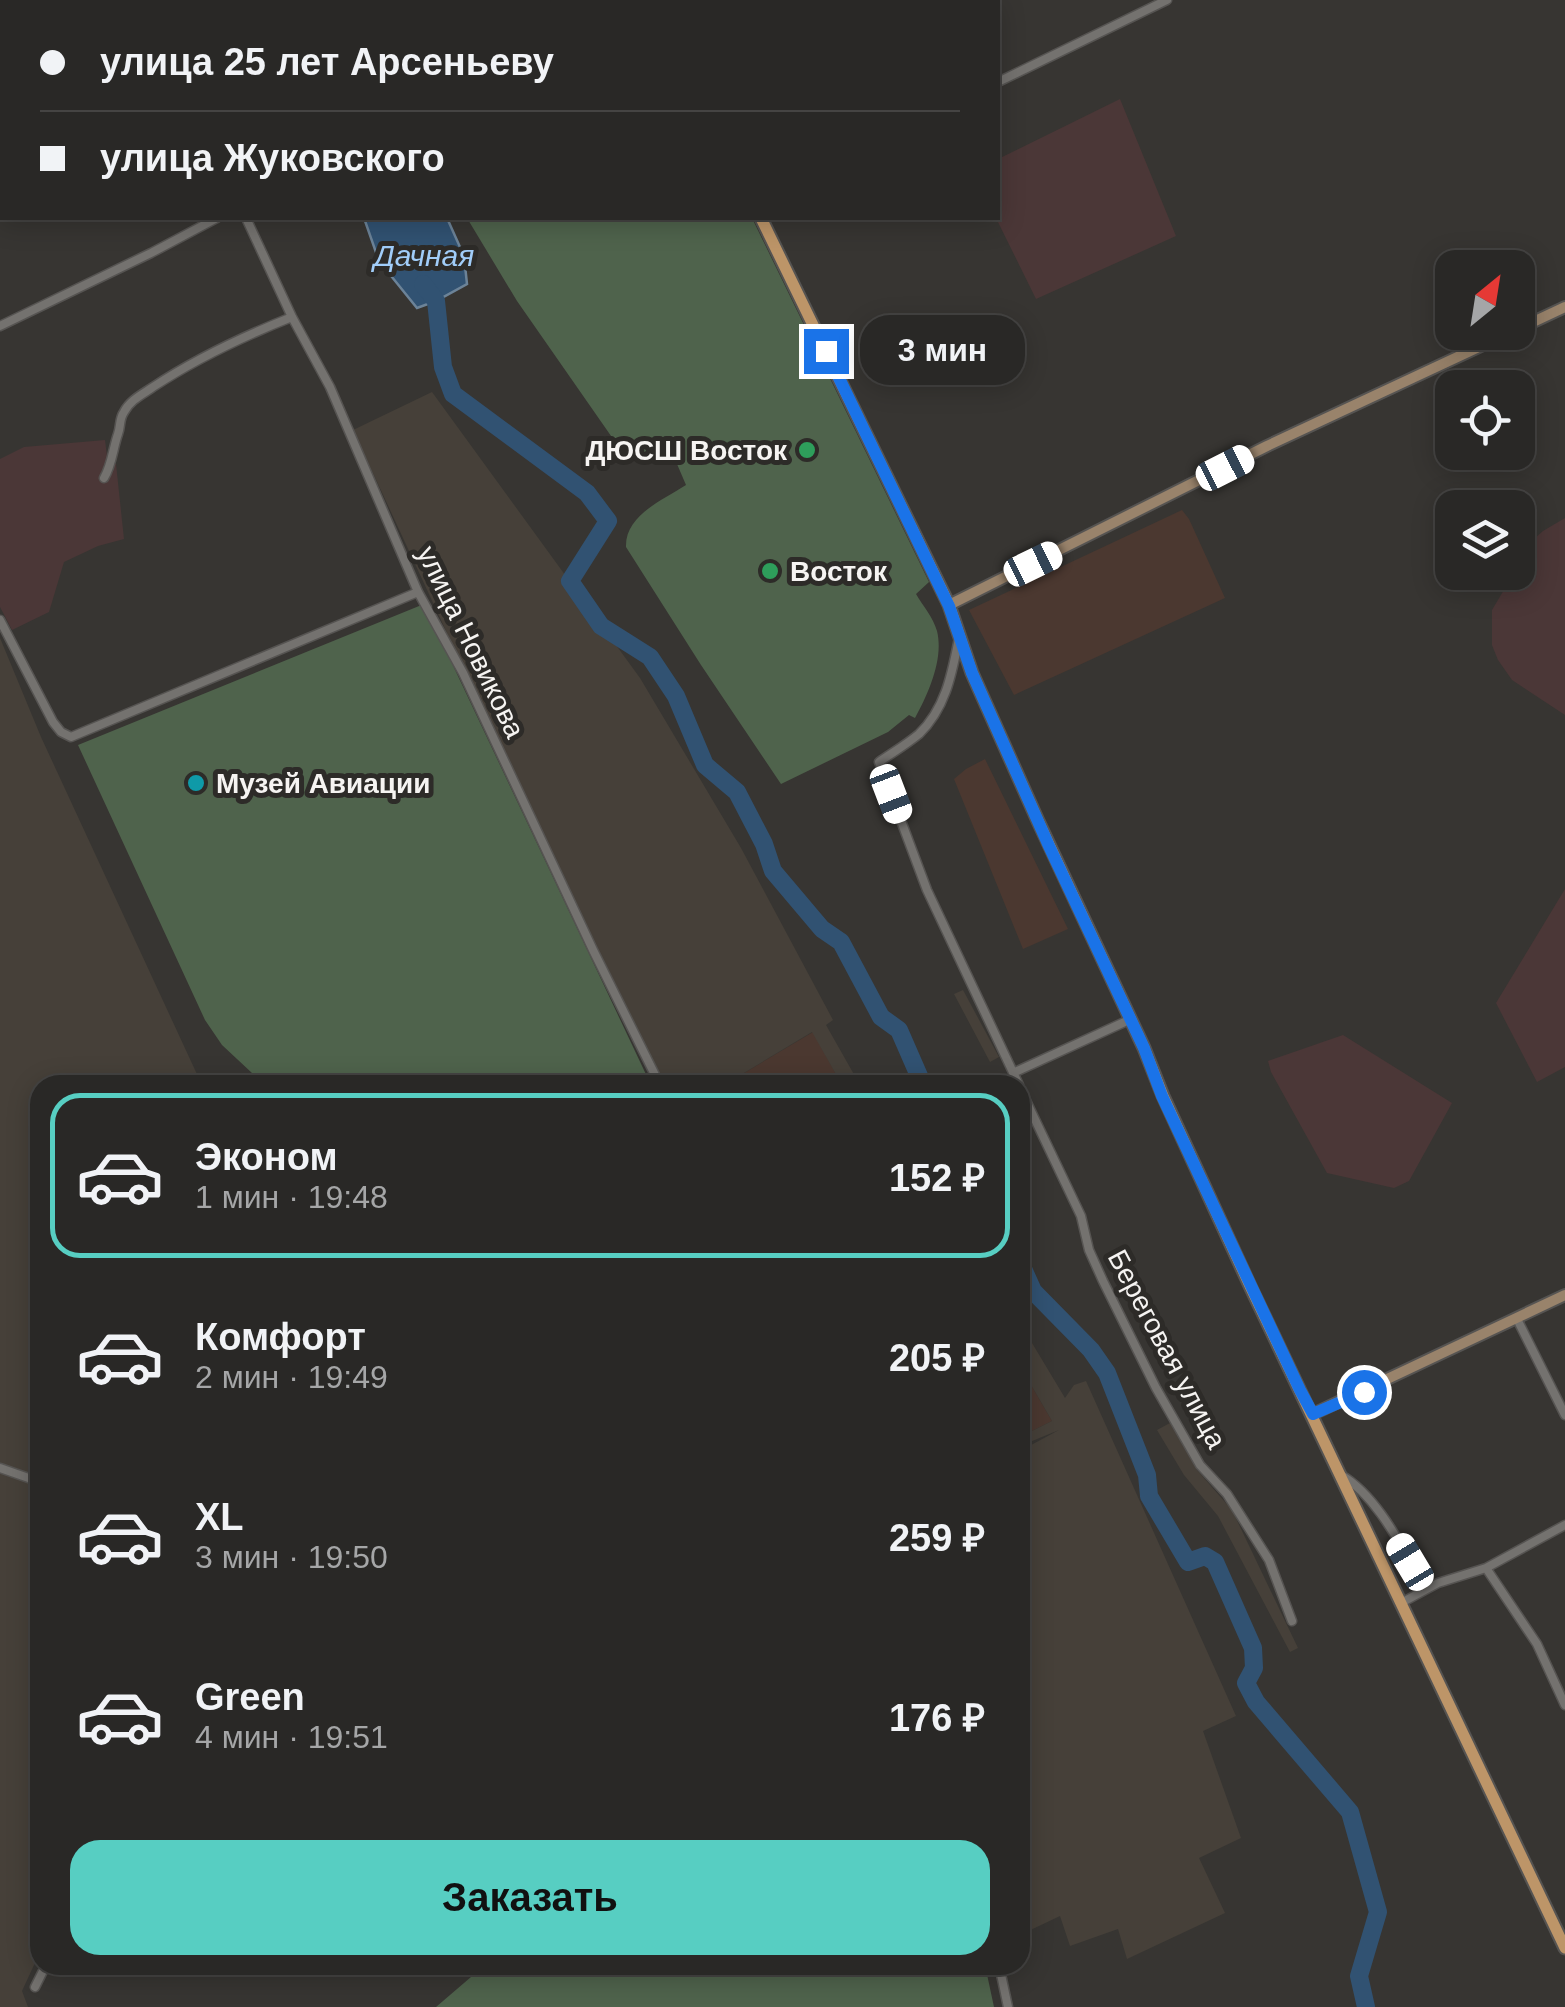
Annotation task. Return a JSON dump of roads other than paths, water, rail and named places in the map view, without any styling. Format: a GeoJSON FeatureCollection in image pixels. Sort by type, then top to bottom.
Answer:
{"type":"FeatureCollection","features":[{"type":"Feature","properties":{"kind":"main road"},"geometry":{"type":"LineString","coordinates":[[762,220],[949,606],[972,673],[1235,1253],[1565,1948]]}},
{"type":"Feature","properties":{"kind":"main road"},"geometry":{"type":"LineString","coordinates":[[1535,321],[1565,307]]}},
{"type":"Feature","properties":{"kind":"main road"},"geometry":{"type":"LineString","coordinates":[[949,606],[1267,446],[1473,350]]}},
{"type":"Feature","properties":{"kind":"main road"},"geometry":{"type":"LineString","coordinates":[[1313,1414],[1565,1294]]}},
{"type":"Feature","properties":{"kind":"street"},"geometry":{"type":"LineString","coordinates":[[1000,81],[1167,0]]}},
{"type":"Feature","properties":{"kind":"street"},"geometry":{"type":"LineString","coordinates":[[0,326],[213,220]]}},
{"type":"Feature","properties":{"kind":"street","name":"улица Новикова"},"geometry":{"type":"LineString","coordinates":[[247,220],[330,387],[418,592],[463,673],[655,1075]]}},
{"type":"Feature","properties":{"kind":"street"},"geometry":{"type":"LineString","coordinates":[[104,478],[120,417],[129,404],[186,366],[248,334],[292,317]]}},
{"type":"Feature","properties":{"kind":"street"},"geometry":{"type":"LineString","coordinates":[[0,620],[53,722],[71,737],[418,592]]}},
{"type":"Feature","properties":{"kind":"street","name":"Береговая улица"},"geometry":{"type":"LineString","coordinates":[[960,634],[950,684],[937,712],[918,734],[879,762],[927,890],[1014,1073]]}},
{"type":"Feature","properties":{"kind":"street"},"geometry":{"type":"LineString","coordinates":[[1014,1073],[1130,1020]]}},
{"type":"Feature","properties":{"kind":"street","name":"Береговая улица"},"geometry":{"type":"LineString","coordinates":[[1030,1109],[1081,1216],[1102,1282],[1156,1388],[1200,1464],[1227,1494],[1269,1560],[1292,1621]]}},
{"type":"Feature","properties":{"kind":"street"},"geometry":{"type":"LineString","coordinates":[[1517,1318],[1565,1416]]}},
{"type":"Feature","properties":{"kind":"street"},"geometry":{"type":"LineString","coordinates":[[0,1468],[30,1478]]}},
{"type":"Feature","properties":{"kind":"street"},"geometry":{"type":"LineString","coordinates":[[1342,1474],[1356,1483],[1378,1511],[1426,1588]]}},
{"type":"Feature","properties":{"kind":"street"},"geometry":{"type":"LineString","coordinates":[[1401,1602],[1426,1588],[1486,1568],[1565,1526]]}},
{"type":"Feature","properties":{"kind":"street"},"geometry":{"type":"LineString","coordinates":[[1486,1568],[1537,1644],[1565,1705]]}},
{"type":"Feature","properties":{"kind":"street"},"geometry":{"type":"LineString","coordinates":[[35,1987],[41,1975]]}},
{"type":"Feature","properties":{"kind":"street"},"geometry":{"type":"LineString","coordinates":[[1001,1975],[1008,2007]]}},
{"type":"Feature","properties":{"kind":"water","name":"Дачная"},"geometry":{"type":"Polygon","coordinates":[[[365,220],[448,220],[464,256],[467,284],[417,308],[379,261],[365,220]]]}},
{"type":"Feature","properties":{"kind":"waterway"},"geometry":{"type":"LineString","coordinates":[[423,284],[436,301],[443,367],[453,394],[587,493],[608,521],[570,581],[601,626],[650,657],[676,696],[705,765],[737,792],[764,844],[773,871],[822,929],[841,942],[881,1017],[899,1030],[919,1075]]}},
{"type":"Feature","properties":{"kind":"waterway"},"geometry":{"type":"LineString","coordinates":[[1030,1284],[1107,1373],[1147,1475],[1149,1496],[1188,1562],[1205,1556],[1215,1562],[1253,1648],[1254,1668],[1246,1683],[1256,1702],[1350,1812],[1378,1912],[1359,1976],[1366,2007]]}},
{"type":"Feature","properties":{"kind":"place","name":"ДЮСШ Восток"},"geometry":{"type":"Point","coordinates":[807,450]}},
{"type":"Feature","properties":{"kind":"place","name":"Восток"},"geometry":{"type":"Point","coordinates":[770,571]}},
{"type":"Feature","properties":{"kind":"place","name":"Музей Авиации"},"geometry":{"type":"Point","coordinates":[196,783]}}]}
